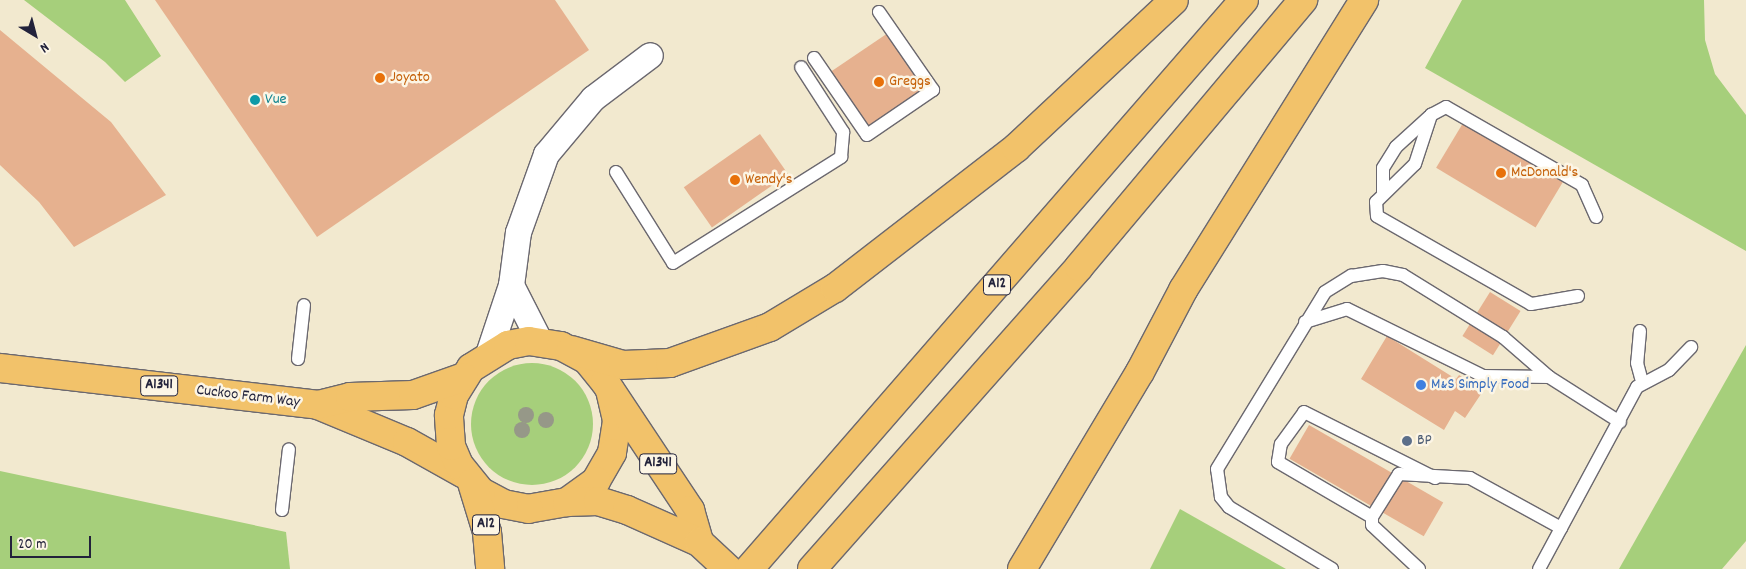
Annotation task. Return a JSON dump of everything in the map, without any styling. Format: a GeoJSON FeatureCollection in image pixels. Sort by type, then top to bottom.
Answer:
{"type":"FeatureCollection","features":[{"type":"Feature","properties":{"kind":"main road"},"geometry":{"type":"LineString","coordinates":[[571,350],[622,365],[670,364],[770,327],[835,288],[1016,148],[1174,0]]}},
{"type":"Feature","properties":{"kind":"main road","name":"A12"},"geometry":{"type":"LineString","coordinates":[[749,569],[1244,0]]}},
{"type":"Feature","properties":{"kind":"main road"},"geometry":{"type":"LineString","coordinates":[[812,569],[1079,267],[1303,0]]}},
{"type":"Feature","properties":{"kind":"main road"},"geometry":{"type":"LineString","coordinates":[[1022,569],[1140,372],[1183,290],[1364,0]]}},
{"type":"Feature","properties":{"kind":"main road","name":"A1341"},"geometry":{"type":"LineString","coordinates":[[699,542],[690,510],[594,367],[571,350],[540,342],[508,345],[488,354],[464,377],[453,400],[449,426],[451,446],[468,479],[492,499],[516,508],[542,509],[567,502],[598,501],[627,510],[699,542],[728,569]]}},
{"type":"Feature","properties":{"kind":"main road","name":"Cuckoo Farm Way"},"geometry":{"type":"LineString","coordinates":[[0,368],[318,405],[407,442],[468,479]]}},
{"type":"Feature","properties":{"kind":"main road","name":"Cuckoo Farm Way"},"geometry":{"type":"LineString","coordinates":[[318,405],[350,397],[413,395],[464,377]]}},
{"type":"Feature","properties":{"kind":"main road","name":"A1341"},"geometry":{"type":"LineString","coordinates":[[567,502],[596,481],[612,453],[617,421],[610,390]]}},
{"type":"Feature","properties":{"kind":"main road","name":"A12"},"geometry":{"type":"LineString","coordinates":[[468,479],[487,532],[490,569]]}},
{"type":"Feature","properties":{"kind":"street"},"geometry":{"type":"LineString","coordinates":[[488,354],[511,285],[518,232],[546,154],[593,98],[650,55]]}},
{"type":"Feature","properties":{"kind":"street"},"geometry":{"type":"LineString","coordinates":[[511,285],[540,342]]}},
{"type":"Feature","properties":{"kind":"lane"},"geometry":{"type":"LineString","coordinates":[[814,58],[868,135],[933,90],[879,12]]}},
{"type":"Feature","properties":{"kind":"lane"},"geometry":{"type":"LineString","coordinates":[[616,172],[673,263],[841,156],[844,132],[801,67]]}},
{"type":"Feature","properties":{"kind":"lane"},"geometry":{"type":"LineString","coordinates":[[1383,192],[1381,178],[1388,161],[1431,115],[1446,107],[1462,113],[1582,185],[1596,218]]}},
{"type":"Feature","properties":{"kind":"lane"},"geometry":{"type":"LineString","coordinates":[[1431,115],[1415,164],[1400,182],[1383,192],[1376,202],[1378,216],[1531,304],[1578,296]]}},
{"type":"Feature","properties":{"kind":"lane"},"geometry":{"type":"LineString","coordinates":[[1332,569],[1229,507],[1216,483],[1217,469],[1305,322],[1325,292],[1351,276],[1384,271],[1403,274],[1503,337],[1549,377],[1620,422]]}},
{"type":"Feature","properties":{"kind":"lane"},"geometry":{"type":"LineString","coordinates":[[298,359],[304,305]]}},
{"type":"Feature","properties":{"kind":"lane"},"geometry":{"type":"LineString","coordinates":[[1305,322],[1348,309],[1483,376],[1549,377]]}},
{"type":"Feature","properties":{"kind":"lane"},"geometry":{"type":"LineString","coordinates":[[1539,569],[1639,385],[1636,363],[1640,331]]}},
{"type":"Feature","properties":{"kind":"lane"},"geometry":{"type":"LineString","coordinates":[[1639,385],[1670,370],[1691,348]]}},
{"type":"Feature","properties":{"kind":"lane"},"geometry":{"type":"LineString","coordinates":[[1372,517],[1278,462],[1281,444],[1304,412],[1435,478]]}},
{"type":"Feature","properties":{"kind":"lane"},"geometry":{"type":"LineString","coordinates":[[282,510],[289,450]]}},
{"type":"Feature","properties":{"kind":"lane"},"geometry":{"type":"LineString","coordinates":[[1418,569],[1374,530],[1372,517],[1399,474],[1435,478],[1470,478],[1561,528]]}},
{"type":"Feature","properties":{"kind":"green space"},"geometry":{"type":"Polygon","coordinates":[[[24,0],[125,0],[161,56],[125,82],[105,62],[24,0]]]}},
{"type":"Feature","properties":{"kind":"green space"},"geometry":{"type":"Polygon","coordinates":[[[1462,0],[1704,0],[1705,40],[1715,74],[1746,115],[1746,251],[1425,68],[1462,0]]]}},
{"type":"Feature","properties":{"kind":"green space"},"geometry":{"type":"Polygon","coordinates":[[[1746,345],[1746,541],[1722,569],[1619,569],[1746,345]]]}},
{"type":"Feature","properties":{"kind":"green space"},"geometry":{"type":"Polygon","coordinates":[[[532,363],[544,364],[555,368],[566,373],[575,381],[583,390],[588,401],[592,412],[592,436],[588,447],[583,458],[575,467],[566,475],[555,480],[544,484],[532,485],[520,484],[509,480],[498,475],[489,467],[481,458],[476,447],[472,436],[471,424],[472,412],[476,401],[481,390],[489,381],[498,373],[509,368],[520,364],[532,363]]]}},
{"type":"Feature","properties":{"kind":"green space"},"geometry":{"type":"Polygon","coordinates":[[[0,471],[286,532],[290,569],[0,569],[0,471]]]}},
{"type":"Feature","properties":{"kind":"green space"},"geometry":{"type":"Polygon","coordinates":[[[1180,509],[1286,569],[1150,569],[1180,509]]]}},
{"type":"Feature","properties":{"kind":"building"},"geometry":{"type":"Polygon","coordinates":[[[155,0],[555,0],[589,50],[317,237],[155,0]]]}},
{"type":"Feature","properties":{"kind":"building"},"geometry":{"type":"Polygon","coordinates":[[[0,30],[111,122],[166,195],[74,247],[39,202],[0,165],[0,30]]]}},
{"type":"Feature","properties":{"kind":"building","name":"Greggs"},"geometry":{"type":"Polygon","coordinates":[[[888,33],[927,90],[869,129],[830,72],[888,33]]]}},
{"type":"Feature","properties":{"kind":"building","name":"McDonald's"},"geometry":{"type":"Polygon","coordinates":[[[1466,118],[1565,178],[1536,227],[1436,168],[1466,118]]]}},
{"type":"Feature","properties":{"kind":"building","name":"Wendy's"},"geometry":{"type":"Polygon","coordinates":[[[760,134],[788,174],[712,227],[684,187],[760,134]]]}},
{"type":"Feature","properties":{"kind":"building"},"geometry":{"type":"Polygon","coordinates":[[[1490,292],[1521,311],[1493,355],[1462,336],[1490,292]]]}},
{"type":"Feature","properties":{"kind":"building","name":"M&S Simply Food"},"geometry":{"type":"Polygon","coordinates":[[[1387,336],[1456,379],[1459,375],[1472,383],[1470,387],[1481,394],[1465,418],[1455,411],[1444,430],[1361,379],[1387,336]]]}},
{"type":"Feature","properties":{"kind":"building"},"geometry":{"type":"Polygon","coordinates":[[[1309,425],[1443,502],[1424,536],[1290,459],[1309,425]]]}},
{"type":"Feature","properties":{"kind":"place","name":"Joyato"},"geometry":{"type":"Point","coordinates":[380,78]}},
{"type":"Feature","properties":{"kind":"place","name":"Greggs"},"geometry":{"type":"Point","coordinates":[879,82]}},
{"type":"Feature","properties":{"kind":"place","name":"Vue"},"geometry":{"type":"Point","coordinates":[255,100]}},
{"type":"Feature","properties":{"kind":"place","name":"McDonald's"},"geometry":{"type":"Point","coordinates":[1501,173]}},
{"type":"Feature","properties":{"kind":"place","name":"Wendy's"},"geometry":{"type":"Point","coordinates":[735,180]}},
{"type":"Feature","properties":{"kind":"place","name":"M&S Simply Food"},"geometry":{"type":"Point","coordinates":[1421,385]}},
{"type":"Feature","properties":{"kind":"place","name":"BP"},"geometry":{"type":"Point","coordinates":[1407,441]}}]}
